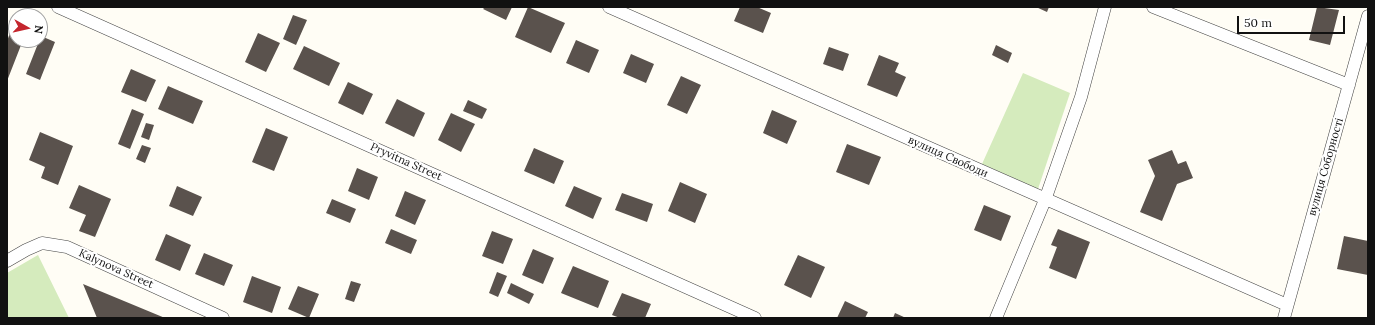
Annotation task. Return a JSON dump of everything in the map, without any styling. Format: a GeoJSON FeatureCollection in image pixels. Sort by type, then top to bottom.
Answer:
{"type":"FeatureCollection","features":[{"type":"Feature","properties":{"kind":"street","name":"Pryvitna Street"},"geometry":{"type":"LineString","coordinates":[[58,7],[755,318]]}},
{"type":"Feature","properties":{"kind":"street","name":"вулиця Свободи"},"geometry":{"type":"LineString","coordinates":[[609,7],[1045,200],[1287,305]]}},
{"type":"Feature","properties":{"kind":"street"},"geometry":{"type":"LineString","coordinates":[[996,318],[1045,200],[1081,97],[1104,7]]}},
{"type":"Feature","properties":{"kind":"street"},"geometry":{"type":"LineString","coordinates":[[1153,7],[1349,85]]}},
{"type":"Feature","properties":{"kind":"street","name":"вулиця Соборності"},"geometry":{"type":"LineString","coordinates":[[1284,318],[1368,16]]}},
{"type":"Feature","properties":{"kind":"street","name":"Kalynova Street"},"geometry":{"type":"LineString","coordinates":[[7,261],[42,243],[67,247],[223,318]]}},
{"type":"Feature","properties":{"kind":"green space"},"geometry":{"type":"Polygon","coordinates":[[[1023,73],[1070,93],[1038,189],[982,164],[1023,73]]]}},
{"type":"Feature","properties":{"kind":"green space"},"geometry":{"type":"Polygon","coordinates":[[[38,255],[69,318],[7,318],[7,273],[38,255]]]}},
{"type":"Feature","properties":{"kind":"building"},"geometry":{"type":"Polygon","coordinates":[[[485,7],[512,7],[506,20],[483,9],[485,7]]]}},
{"type":"Feature","properties":{"kind":"building"},"geometry":{"type":"Polygon","coordinates":[[[528,7],[565,23],[551,53],[515,37],[528,7]]]}},
{"type":"Feature","properties":{"kind":"building"},"geometry":{"type":"Polygon","coordinates":[[[740,7],[757,7],[771,13],[763,33],[734,21],[740,7]]]}},
{"type":"Feature","properties":{"kind":"building"},"geometry":{"type":"Polygon","coordinates":[[[1036,7],[1049,7],[1047,12],[1036,7]]]}},
{"type":"Feature","properties":{"kind":"building"},"geometry":{"type":"Polygon","coordinates":[[[1317,7],[1339,10],[1330,45],[1309,40],[1317,7]]]}},
{"type":"Feature","properties":{"kind":"building"},"geometry":{"type":"Polygon","coordinates":[[[293,15],[307,20],[296,45],[283,39],[293,15]]]}},
{"type":"Feature","properties":{"kind":"building"},"geometry":{"type":"Polygon","coordinates":[[[258,33],[280,43],[266,72],[245,62],[258,33]]]}},
{"type":"Feature","properties":{"kind":"building"},"geometry":{"type":"Polygon","coordinates":[[[8,38],[8,48],[20,48],[7,81],[8,38]]]}},
{"type":"Feature","properties":{"kind":"building"},"geometry":{"type":"Polygon","coordinates":[[[48,39],[55,42],[40,80],[26,74],[36,48],[48,48],[48,39]]]}},
{"type":"Feature","properties":{"kind":"building"},"geometry":{"type":"Polygon","coordinates":[[[576,40],[599,50],[589,73],[566,63],[576,40]]]}},
{"type":"Feature","properties":{"kind":"building"},"geometry":{"type":"Polygon","coordinates":[[[996,45],[1012,53],[1008,63],[992,55],[996,45]]]}},
{"type":"Feature","properties":{"kind":"building"},"geometry":{"type":"Polygon","coordinates":[[[304,46],[340,63],[329,86],[293,69],[304,46]]]}},
{"type":"Feature","properties":{"kind":"building"},"geometry":{"type":"Polygon","coordinates":[[[829,47],[849,54],[843,71],[823,64],[829,47]]]}},
{"type":"Feature","properties":{"kind":"building"},"geometry":{"type":"Polygon","coordinates":[[[631,54],[654,64],[646,83],[623,73],[631,54]]]}},
{"type":"Feature","properties":{"kind":"building"},"geometry":{"type":"Polygon","coordinates":[[[879,55],[899,63],[895,72],[906,77],[897,97],[867,85],[879,55]]]}},
{"type":"Feature","properties":{"kind":"building"},"geometry":{"type":"Polygon","coordinates":[[[131,69],[156,80],[146,102],[121,92],[131,69]]]}},
{"type":"Feature","properties":{"kind":"building"},"geometry":{"type":"Polygon","coordinates":[[[681,76],[701,85],[687,114],[667,105],[681,76]]]}},
{"type":"Feature","properties":{"kind":"building"},"geometry":{"type":"Polygon","coordinates":[[[348,82],[373,94],[363,115],[338,103],[348,82]]]}},
{"type":"Feature","properties":{"kind":"building"},"geometry":{"type":"Polygon","coordinates":[[[168,86],[203,101],[193,124],[158,109],[168,86]]]}},
{"type":"Feature","properties":{"kind":"building"},"geometry":{"type":"Polygon","coordinates":[[[397,99],[425,113],[414,137],[385,123],[397,99]]]}},
{"type":"Feature","properties":{"kind":"building"},"geometry":{"type":"Polygon","coordinates":[[[468,100],[487,109],[482,119],[463,111],[468,100]]]}},
{"type":"Feature","properties":{"kind":"building"},"geometry":{"type":"Polygon","coordinates":[[[132,109],[144,114],[130,149],[118,144],[132,109]]]}},
{"type":"Feature","properties":{"kind":"building"},"geometry":{"type":"Polygon","coordinates":[[[772,110],[797,121],[787,144],[763,133],[772,110]]]}},
{"type":"Feature","properties":{"kind":"building"},"geometry":{"type":"Polygon","coordinates":[[[451,113],[475,124],[461,152],[438,140],[451,113]]]}},
{"type":"Feature","properties":{"kind":"building"},"geometry":{"type":"Polygon","coordinates":[[[146,123],[154,125],[149,140],[141,137],[146,123]]]}},
{"type":"Feature","properties":{"kind":"building"},"geometry":{"type":"Polygon","coordinates":[[[266,128],[288,137],[274,171],[252,162],[266,128]]]}},
{"type":"Feature","properties":{"kind":"building"},"geometry":{"type":"Polygon","coordinates":[[[40,132],[73,146],[58,185],[41,178],[45,167],[29,160],[40,132]]]}},
{"type":"Feature","properties":{"kind":"building"},"geometry":{"type":"Polygon","coordinates":[[[847,144],[881,157],[869,185],[836,172],[847,144]]]}},
{"type":"Feature","properties":{"kind":"building"},"geometry":{"type":"Polygon","coordinates":[[[142,145],[151,148],[145,163],[136,159],[142,145]]]}},
{"type":"Feature","properties":{"kind":"building"},"geometry":{"type":"Polygon","coordinates":[[[534,148],[564,161],[554,184],[524,171],[534,148]]]}},
{"type":"Feature","properties":{"kind":"building"},"geometry":{"type":"Polygon","coordinates":[[[1172,150],[1178,164],[1186,161],[1193,178],[1177,184],[1162,221],[1140,212],[1155,176],[1148,160],[1172,150]]]}},
{"type":"Feature","properties":{"kind":"building"},"geometry":{"type":"Polygon","coordinates":[[[357,168],[378,177],[369,200],[348,191],[357,168]]]}},
{"type":"Feature","properties":{"kind":"building"},"geometry":{"type":"Polygon","coordinates":[[[680,182],[707,194],[695,223],[668,211],[680,182]]]}},
{"type":"Feature","properties":{"kind":"building"},"geometry":{"type":"Polygon","coordinates":[[[79,185],[111,199],[95,237],[79,231],[86,215],[69,208],[79,185]]]}},
{"type":"Feature","properties":{"kind":"building"},"geometry":{"type":"Polygon","coordinates":[[[177,186],[202,197],[193,216],[169,206],[177,186]]]}},
{"type":"Feature","properties":{"kind":"building"},"geometry":{"type":"Polygon","coordinates":[[[574,186],[602,198],[593,219],[565,206],[574,186]]]}},
{"type":"Feature","properties":{"kind":"building"},"geometry":{"type":"Polygon","coordinates":[[[405,191],[426,200],[415,225],[395,216],[405,191]]]}},
{"type":"Feature","properties":{"kind":"building"},"geometry":{"type":"Polygon","coordinates":[[[622,193],[653,204],[647,222],[615,210],[622,193]]]}},
{"type":"Feature","properties":{"kind":"building"},"geometry":{"type":"Polygon","coordinates":[[[332,199],[356,209],[350,223],[326,213],[332,199]]]}},
{"type":"Feature","properties":{"kind":"building"},"geometry":{"type":"Polygon","coordinates":[[[984,205],[1011,216],[1001,241],[974,230],[984,205]]]}},
{"type":"Feature","properties":{"kind":"building"},"geometry":{"type":"Polygon","coordinates":[[[391,229],[417,240],[411,254],[385,243],[391,229]]]}},
{"type":"Feature","properties":{"kind":"building"},"geometry":{"type":"Polygon","coordinates":[[[1058,229],[1090,242],[1076,279],[1049,268],[1057,247],[1051,245],[1058,229]]]}},
{"type":"Feature","properties":{"kind":"building"},"geometry":{"type":"Polygon","coordinates":[[[492,231],[513,239],[503,264],[482,256],[492,231]]]}},
{"type":"Feature","properties":{"kind":"building"},"geometry":{"type":"Polygon","coordinates":[[[166,234],[191,245],[180,271],[155,260],[166,234]]]}},
{"type":"Feature","properties":{"kind":"building"},"geometry":{"type":"Polygon","coordinates":[[[1344,236],[1368,241],[1368,275],[1337,269],[1344,236]]]}},
{"type":"Feature","properties":{"kind":"building"},"geometry":{"type":"Polygon","coordinates":[[[533,249],[554,258],[543,284],[522,275],[533,249]]]}},
{"type":"Feature","properties":{"kind":"building"},"geometry":{"type":"Polygon","coordinates":[[[204,253],[233,265],[224,286],[195,274],[204,253]]]}},
{"type":"Feature","properties":{"kind":"building"},"geometry":{"type":"Polygon","coordinates":[[[798,255],[825,267],[811,298],[784,285],[798,255]]]}},
{"type":"Feature","properties":{"kind":"building"},"geometry":{"type":"Polygon","coordinates":[[[573,266],[609,281],[598,308],[561,293],[573,266]]]}},
{"type":"Feature","properties":{"kind":"building"},"geometry":{"type":"Polygon","coordinates":[[[497,272],[507,276],[498,297],[489,293],[497,272]]]}},
{"type":"Feature","properties":{"kind":"building"},"geometry":{"type":"Polygon","coordinates":[[[252,276],[281,287],[272,313],[243,302],[252,276]]]}},
{"type":"Feature","properties":{"kind":"building"},"geometry":{"type":"Polygon","coordinates":[[[351,281],[361,284],[354,302],[345,299],[351,281]]]}},
{"type":"Feature","properties":{"kind":"building"},"geometry":{"type":"Polygon","coordinates":[[[511,283],[534,294],[529,304],[507,293],[511,283]]]}},
{"type":"Feature","properties":{"kind":"building"},"geometry":{"type":"Polygon","coordinates":[[[83,284],[165,318],[97,318],[83,284]]]}},
{"type":"Feature","properties":{"kind":"building"},"geometry":{"type":"Polygon","coordinates":[[[298,286],[319,294],[309,318],[288,309],[298,286]]]}},
{"type":"Feature","properties":{"kind":"building"},"geometry":{"type":"Polygon","coordinates":[[[622,293],[651,304],[645,318],[620,318],[612,315],[622,293]]]}},
{"type":"Feature","properties":{"kind":"building"},"geometry":{"type":"Polygon","coordinates":[[[845,301],[868,312],[865,318],[837,318],[845,301]]]}},
{"type":"Feature","properties":{"kind":"building"},"geometry":{"type":"Polygon","coordinates":[[[895,313],[906,318],[893,318],[895,313]]]}}]}
